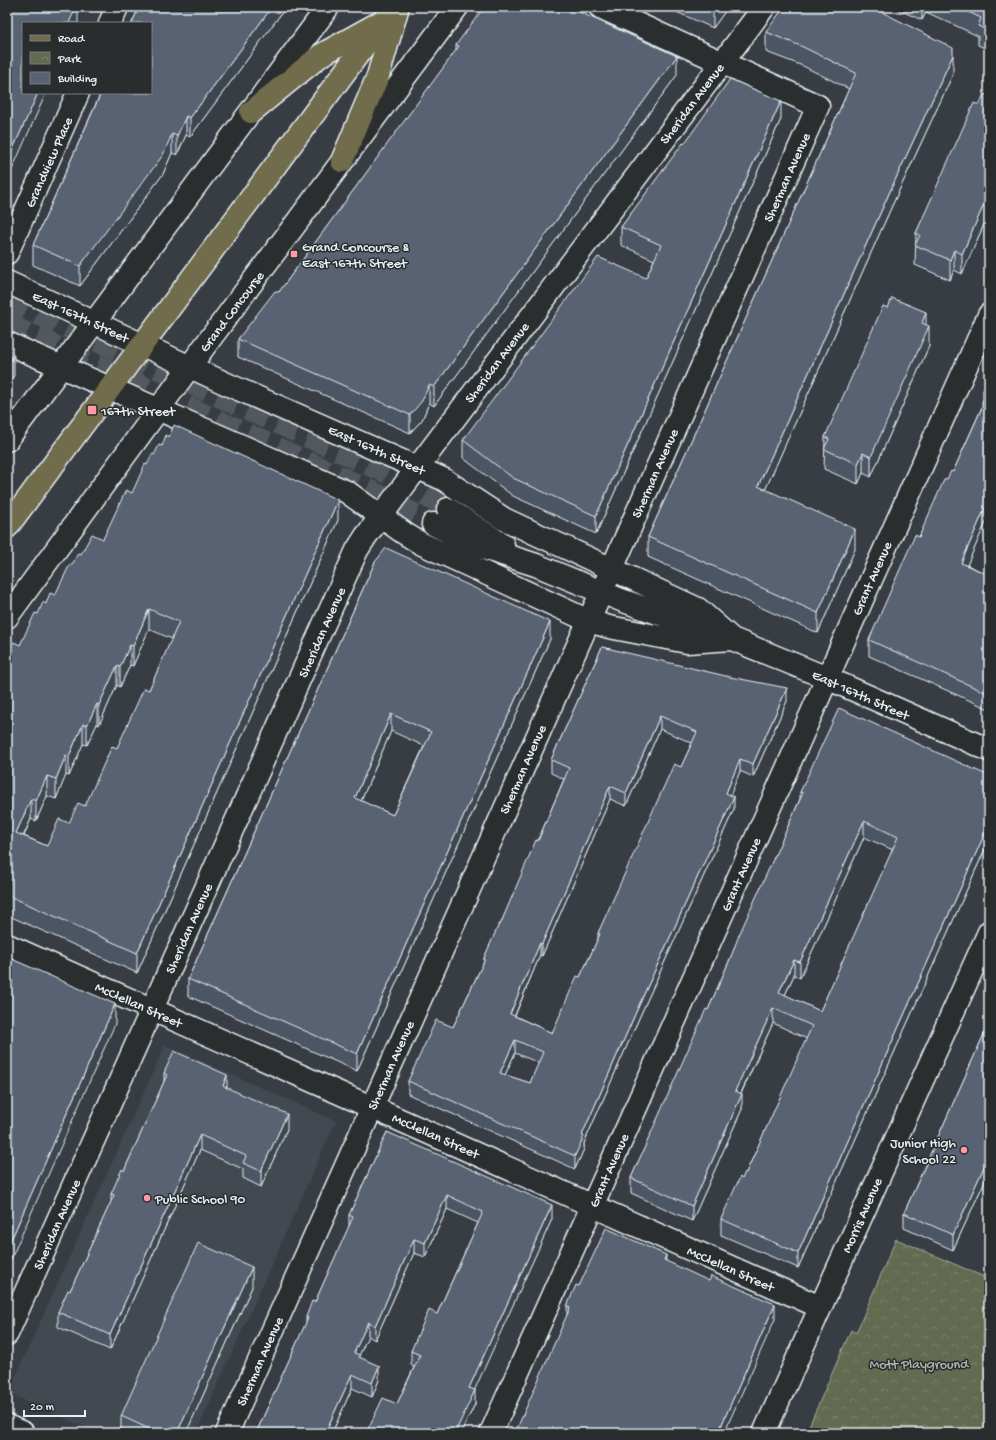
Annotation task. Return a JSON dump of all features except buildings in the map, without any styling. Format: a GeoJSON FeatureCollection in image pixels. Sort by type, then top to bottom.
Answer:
{"type":"FeatureCollection","features":[{"type":"Feature","properties":{"kind":"main road"},"geometry":{"type":"LineString","coordinates":[[251,112],[321,55],[391,11]]}},
{"type":"Feature","properties":{"kind":"main road"},"geometry":{"type":"LineString","coordinates":[[342,161],[378,76],[391,11]]}},
{"type":"Feature","properties":{"kind":"main road"},"geometry":{"type":"LineString","coordinates":[[7,527],[391,11]]}},
{"type":"Feature","properties":{"kind":"street"},"geometry":{"type":"LineString","coordinates":[[110,22],[117,7]]}},
{"type":"Feature","properties":{"kind":"street"},"geometry":{"type":"LineString","coordinates":[[7,440],[328,7]]}},
{"type":"Feature","properties":{"kind":"street","name":"Grand Concourse"},"geometry":{"type":"LineString","coordinates":[[7,617],[190,366],[457,7]]}},
{"type":"Feature","properties":{"kind":"street"},"geometry":{"type":"LineString","coordinates":[[600,7],[723,62]]}},
{"type":"Feature","properties":{"kind":"street","name":"Sheridan Avenue"},"geometry":{"type":"LineString","coordinates":[[7,1334],[357,550],[380,514],[764,7]]}},
{"type":"Feature","properties":{"kind":"street","name":"Sherman Avenue"},"geometry":{"type":"LineString","coordinates":[[227,1433],[589,620],[600,592],[818,106],[723,62]]}},
{"type":"Feature","properties":{"kind":"street","name":"Grandview Place"},"geometry":{"type":"LineString","coordinates":[[7,253],[78,94]]}},
{"type":"Feature","properties":{"kind":"street","name":"East 167th Street"},"geometry":{"type":"LineString","coordinates":[[7,282],[142,345],[417,466],[443,479],[504,519],[698,609],[732,640]]}},
{"type":"Feature","properties":{"kind":"street","name":"Grant Avenue"},"geometry":{"type":"LineString","coordinates":[[491,1433],[826,678],[989,316]]}},
{"type":"Feature","properties":{"kind":"street","name":"East 167th Street"},"geometry":{"type":"LineString","coordinates":[[7,343],[347,492],[380,514],[404,533],[435,551],[589,620],[609,627],[687,642],[732,640]]}},
{"type":"Feature","properties":{"kind":"street","name":"East 167th Street"},"geometry":{"type":"LineString","coordinates":[[440,516],[536,566],[600,592],[732,640],[826,678],[989,750]]}},
{"type":"Feature","properties":{"kind":"street","name":"Morris Avenue"},"geometry":{"type":"LineString","coordinates":[[764,1433],[989,932]]}},
{"type":"Feature","properties":{"kind":"street","name":"McClellan Street"},"geometry":{"type":"LineString","coordinates":[[7,945],[372,1106],[820,1307]]}},
{"type":"Feature","properties":{"kind":"street"},"geometry":{"type":"LineString","coordinates":[[7,1426],[23,1433]]}},
{"type":"Feature","properties":{"kind":"shaded area"},"geometry":{"type":"Polygon","coordinates":[[[165,1045],[336,1121],[196,1433],[97,1433],[8,1393],[165,1045]]]}},
{"type":"Feature","properties":{"kind":"green space","name":"Mott Playground"},"geometry":{"type":"Polygon","coordinates":[[[896,1239],[989,1279],[989,1428],[987,1433],[806,1433],[851,1330],[856,1333],[896,1239]]]}},
{"type":"Feature","properties":{"kind":"tunnel"},"geometry":{"type":"LineString","coordinates":[[7,300],[390,474],[448,509]]}},
{"type":"Feature","properties":{"kind":"tunnel"},"geometry":{"type":"LineString","coordinates":[[7,324],[377,494],[433,524]]}},
{"type":"Feature","properties":{"kind":"place","name":"Grand Concourse & East 167th Street"},"geometry":{"type":"Point","coordinates":[294,254]}},
{"type":"Feature","properties":{"kind":"place","name":"167th Street"},"geometry":{"type":"Point","coordinates":[92,410]}},
{"type":"Feature","properties":{"kind":"place","name":"Junior High School 22"},"geometry":{"type":"Point","coordinates":[964,1150]}},
{"type":"Feature","properties":{"kind":"place","name":"Public School 90"},"geometry":{"type":"Point","coordinates":[147,1198]}}]}
